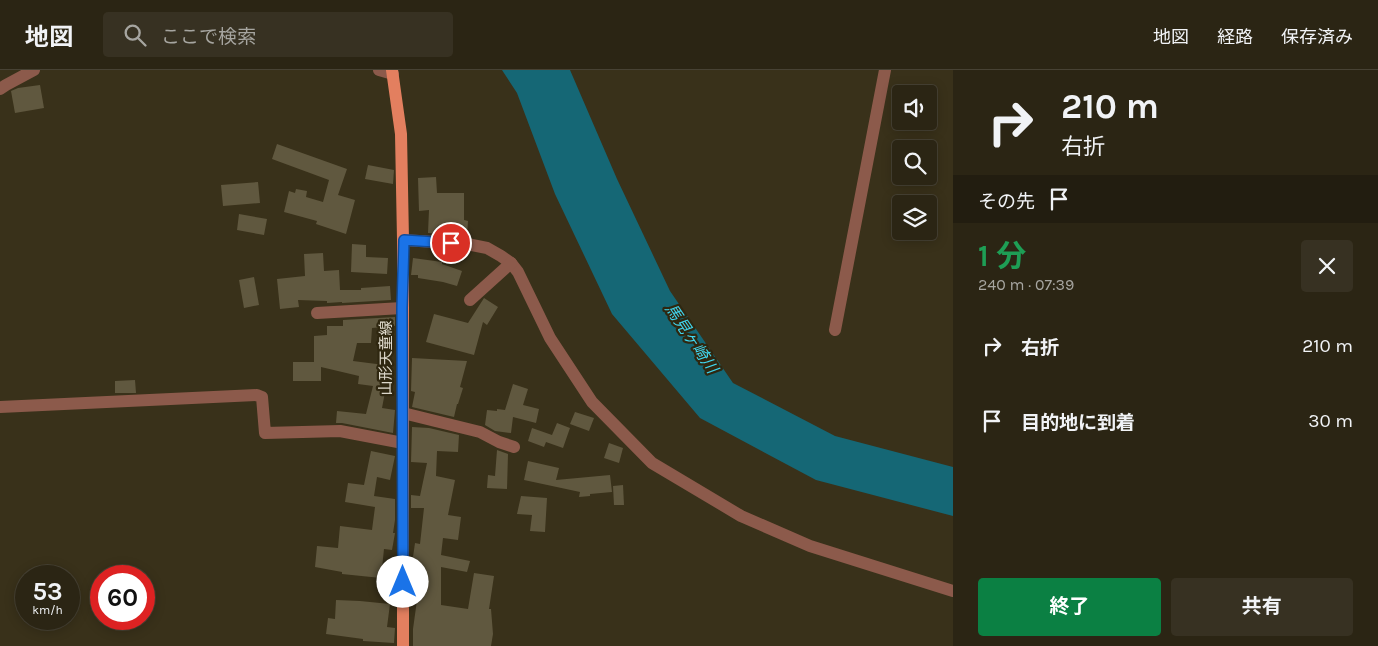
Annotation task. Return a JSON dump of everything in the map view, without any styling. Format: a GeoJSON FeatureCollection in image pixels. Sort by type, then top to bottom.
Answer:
{"type":"FeatureCollection","features":[{"type":"Feature","properties":{"kind":"main road","name":"山形天童線"},"geometry":{"type":"LineString","coordinates":[[392,72],[401,134],[404,240],[402,308],[402,646]]}},
{"type":"Feature","properties":{"kind":"lane"},"geometry":{"type":"LineString","coordinates":[[0,89],[34,70]]}},
{"type":"Feature","properties":{"kind":"lane"},"geometry":{"type":"LineString","coordinates":[[379,70],[392,72]]}},
{"type":"Feature","properties":{"kind":"lane"},"geometry":{"type":"LineString","coordinates":[[835,330],[885,70]]}},
{"type":"Feature","properties":{"kind":"lane"},"geometry":{"type":"LineString","coordinates":[[404,240],[467,244],[487,248],[511,263],[518,272],[550,338],[592,402],[652,463],[741,516],[810,546],[953,591]]}},
{"type":"Feature","properties":{"kind":"lane"},"geometry":{"type":"LineString","coordinates":[[470,300],[511,263]]}},
{"type":"Feature","properties":{"kind":"lane"},"geometry":{"type":"LineString","coordinates":[[317,314],[402,308]]}},
{"type":"Feature","properties":{"kind":"lane"},"geometry":{"type":"LineString","coordinates":[[0,407],[257,394],[262,397],[265,433],[340,432],[403,443]]}},
{"type":"Feature","properties":{"kind":"lane"},"geometry":{"type":"LineString","coordinates":[[403,413],[480,432],[514,447]]}},
{"type":"Feature","properties":{"kind":"water","name":"馬見ヶ崎川"},"geometry":{"type":"Polygon","coordinates":[[[502,70],[570,70],[617,179],[670,291],[733,383],[835,436],[953,467],[953,516],[816,480],[700,418],[612,314],[555,194],[517,93],[502,70]]]}},
{"type":"Feature","properties":{"kind":"building"},"geometry":{"type":"Polygon","coordinates":[[[40,85],[44,108],[15,113],[11,91],[18,88],[40,85]]]}},
{"type":"Feature","properties":{"kind":"building"},"geometry":{"type":"Polygon","coordinates":[[[277,144],[347,169],[338,195],[355,200],[346,234],[316,224],[317,221],[284,212],[289,191],[295,193],[296,189],[307,191],[306,197],[323,202],[329,180],[272,159],[277,144]]]}},
{"type":"Feature","properties":{"kind":"building"},"geometry":{"type":"Polygon","coordinates":[[[368,165],[394,170],[393,184],[365,179],[368,165]]]}},
{"type":"Feature","properties":{"kind":"building"},"geometry":{"type":"Polygon","coordinates":[[[436,177],[437,193],[464,193],[464,220],[468,221],[467,236],[428,233],[429,210],[419,211],[418,178],[436,177]]]}},
{"type":"Feature","properties":{"kind":"building"},"geometry":{"type":"Polygon","coordinates":[[[258,182],[260,203],[223,206],[221,185],[258,182]]]}},
{"type":"Feature","properties":{"kind":"building"},"geometry":{"type":"Polygon","coordinates":[[[239,214],[267,219],[264,235],[237,230],[239,214]]]}},
{"type":"Feature","properties":{"kind":"building"},"geometry":{"type":"Polygon","coordinates":[[[352,244],[366,245],[366,257],[388,258],[387,274],[351,272],[352,244]]]}},
{"type":"Feature","properties":{"kind":"building"},"geometry":{"type":"Polygon","coordinates":[[[323,253],[324,271],[339,270],[340,290],[361,290],[361,288],[390,286],[391,300],[327,303],[327,301],[298,300],[299,307],[280,309],[277,279],[305,276],[304,254],[323,253]]]}},
{"type":"Feature","properties":{"kind":"building"},"geometry":{"type":"Polygon","coordinates":[[[413,258],[442,262],[442,264],[462,271],[457,286],[418,278],[418,275],[411,275],[413,258]]]}},
{"type":"Feature","properties":{"kind":"building"},"geometry":{"type":"Polygon","coordinates":[[[254,277],[259,305],[244,308],[239,280],[254,277]]]}},
{"type":"Feature","properties":{"kind":"building"},"geometry":{"type":"Polygon","coordinates":[[[484,298],[498,307],[487,325],[483,322],[474,355],[426,342],[434,314],[468,323],[484,298]]]}},
{"type":"Feature","properties":{"kind":"building"},"geometry":{"type":"Polygon","coordinates":[[[395,317],[395,326],[372,328],[371,343],[357,343],[353,361],[392,366],[390,388],[386,387],[382,408],[395,410],[393,433],[336,423],[337,411],[366,414],[373,386],[358,384],[359,376],[321,367],[321,381],[293,381],[293,362],[314,362],[314,336],[327,335],[327,326],[343,326],[343,320],[395,317]]]}},
{"type":"Feature","properties":{"kind":"building"},"geometry":{"type":"Polygon","coordinates":[[[412,358],[467,361],[460,387],[463,388],[454,417],[412,407],[415,392],[411,391],[412,358]]]}},
{"type":"Feature","properties":{"kind":"building"},"geometry":{"type":"Polygon","coordinates":[[[135,380],[136,393],[115,393],[115,381],[135,380]]]}},
{"type":"Feature","properties":{"kind":"building"},"geometry":{"type":"Polygon","coordinates":[[[513,384],[528,389],[523,405],[539,409],[536,423],[513,417],[511,433],[495,431],[485,425],[487,410],[505,410],[513,384]]]}},
{"type":"Feature","properties":{"kind":"building"},"geometry":{"type":"Polygon","coordinates":[[[575,412],[594,418],[589,431],[570,424],[575,412]]]}},
{"type":"Feature","properties":{"kind":"building"},"geometry":{"type":"Polygon","coordinates":[[[557,423],[570,428],[563,448],[546,442],[544,447],[528,441],[532,428],[552,435],[557,423]]]}},
{"type":"Feature","properties":{"kind":"building"},"geometry":{"type":"Polygon","coordinates":[[[412,427],[429,428],[459,435],[458,452],[437,451],[436,476],[455,480],[448,515],[461,517],[458,540],[443,538],[441,555],[470,561],[467,572],[441,567],[441,605],[468,609],[474,573],[494,576],[489,609],[491,609],[493,634],[491,646],[413,646],[413,629],[418,593],[411,593],[411,571],[415,543],[420,544],[424,508],[411,508],[411,495],[420,496],[427,463],[411,462],[412,427]]]}},
{"type":"Feature","properties":{"kind":"building"},"geometry":{"type":"Polygon","coordinates":[[[609,443],[623,448],[619,463],[604,458],[609,443]]]}},
{"type":"Feature","properties":{"kind":"building"},"geometry":{"type":"Polygon","coordinates":[[[497,450],[508,454],[507,489],[487,488],[488,475],[495,476],[497,450]]]}},
{"type":"Feature","properties":{"kind":"building"},"geometry":{"type":"Polygon","coordinates":[[[371,451],[395,456],[390,480],[377,477],[374,496],[395,499],[393,533],[395,533],[392,550],[384,549],[381,578],[342,574],[342,572],[315,567],[317,546],[338,548],[340,526],[372,530],[375,507],[345,502],[348,483],[364,485],[371,451]]]}},
{"type":"Feature","properties":{"kind":"building"},"geometry":{"type":"Polygon","coordinates":[[[528,461],[559,468],[556,480],[610,475],[612,492],[579,497],[580,492],[524,480],[528,461]]]}},
{"type":"Feature","properties":{"kind":"building"},"geometry":{"type":"Polygon","coordinates":[[[623,485],[624,505],[614,505],[613,486],[623,485]]]}},
{"type":"Feature","properties":{"kind":"building"},"geometry":{"type":"Polygon","coordinates":[[[521,496],[547,498],[545,532],[530,531],[532,515],[517,514],[521,496]]]}},
{"type":"Feature","properties":{"kind":"building"},"geometry":{"type":"Polygon","coordinates":[[[336,600],[390,604],[387,627],[395,628],[394,643],[363,641],[363,639],[326,634],[328,618],[335,619],[336,600]]]}},
{"type":"Feature","properties":{"kind":"route"},"geometry":{"type":"LineString","coordinates":[[403,582],[402,308],[404,240],[451,243]]}}]}
